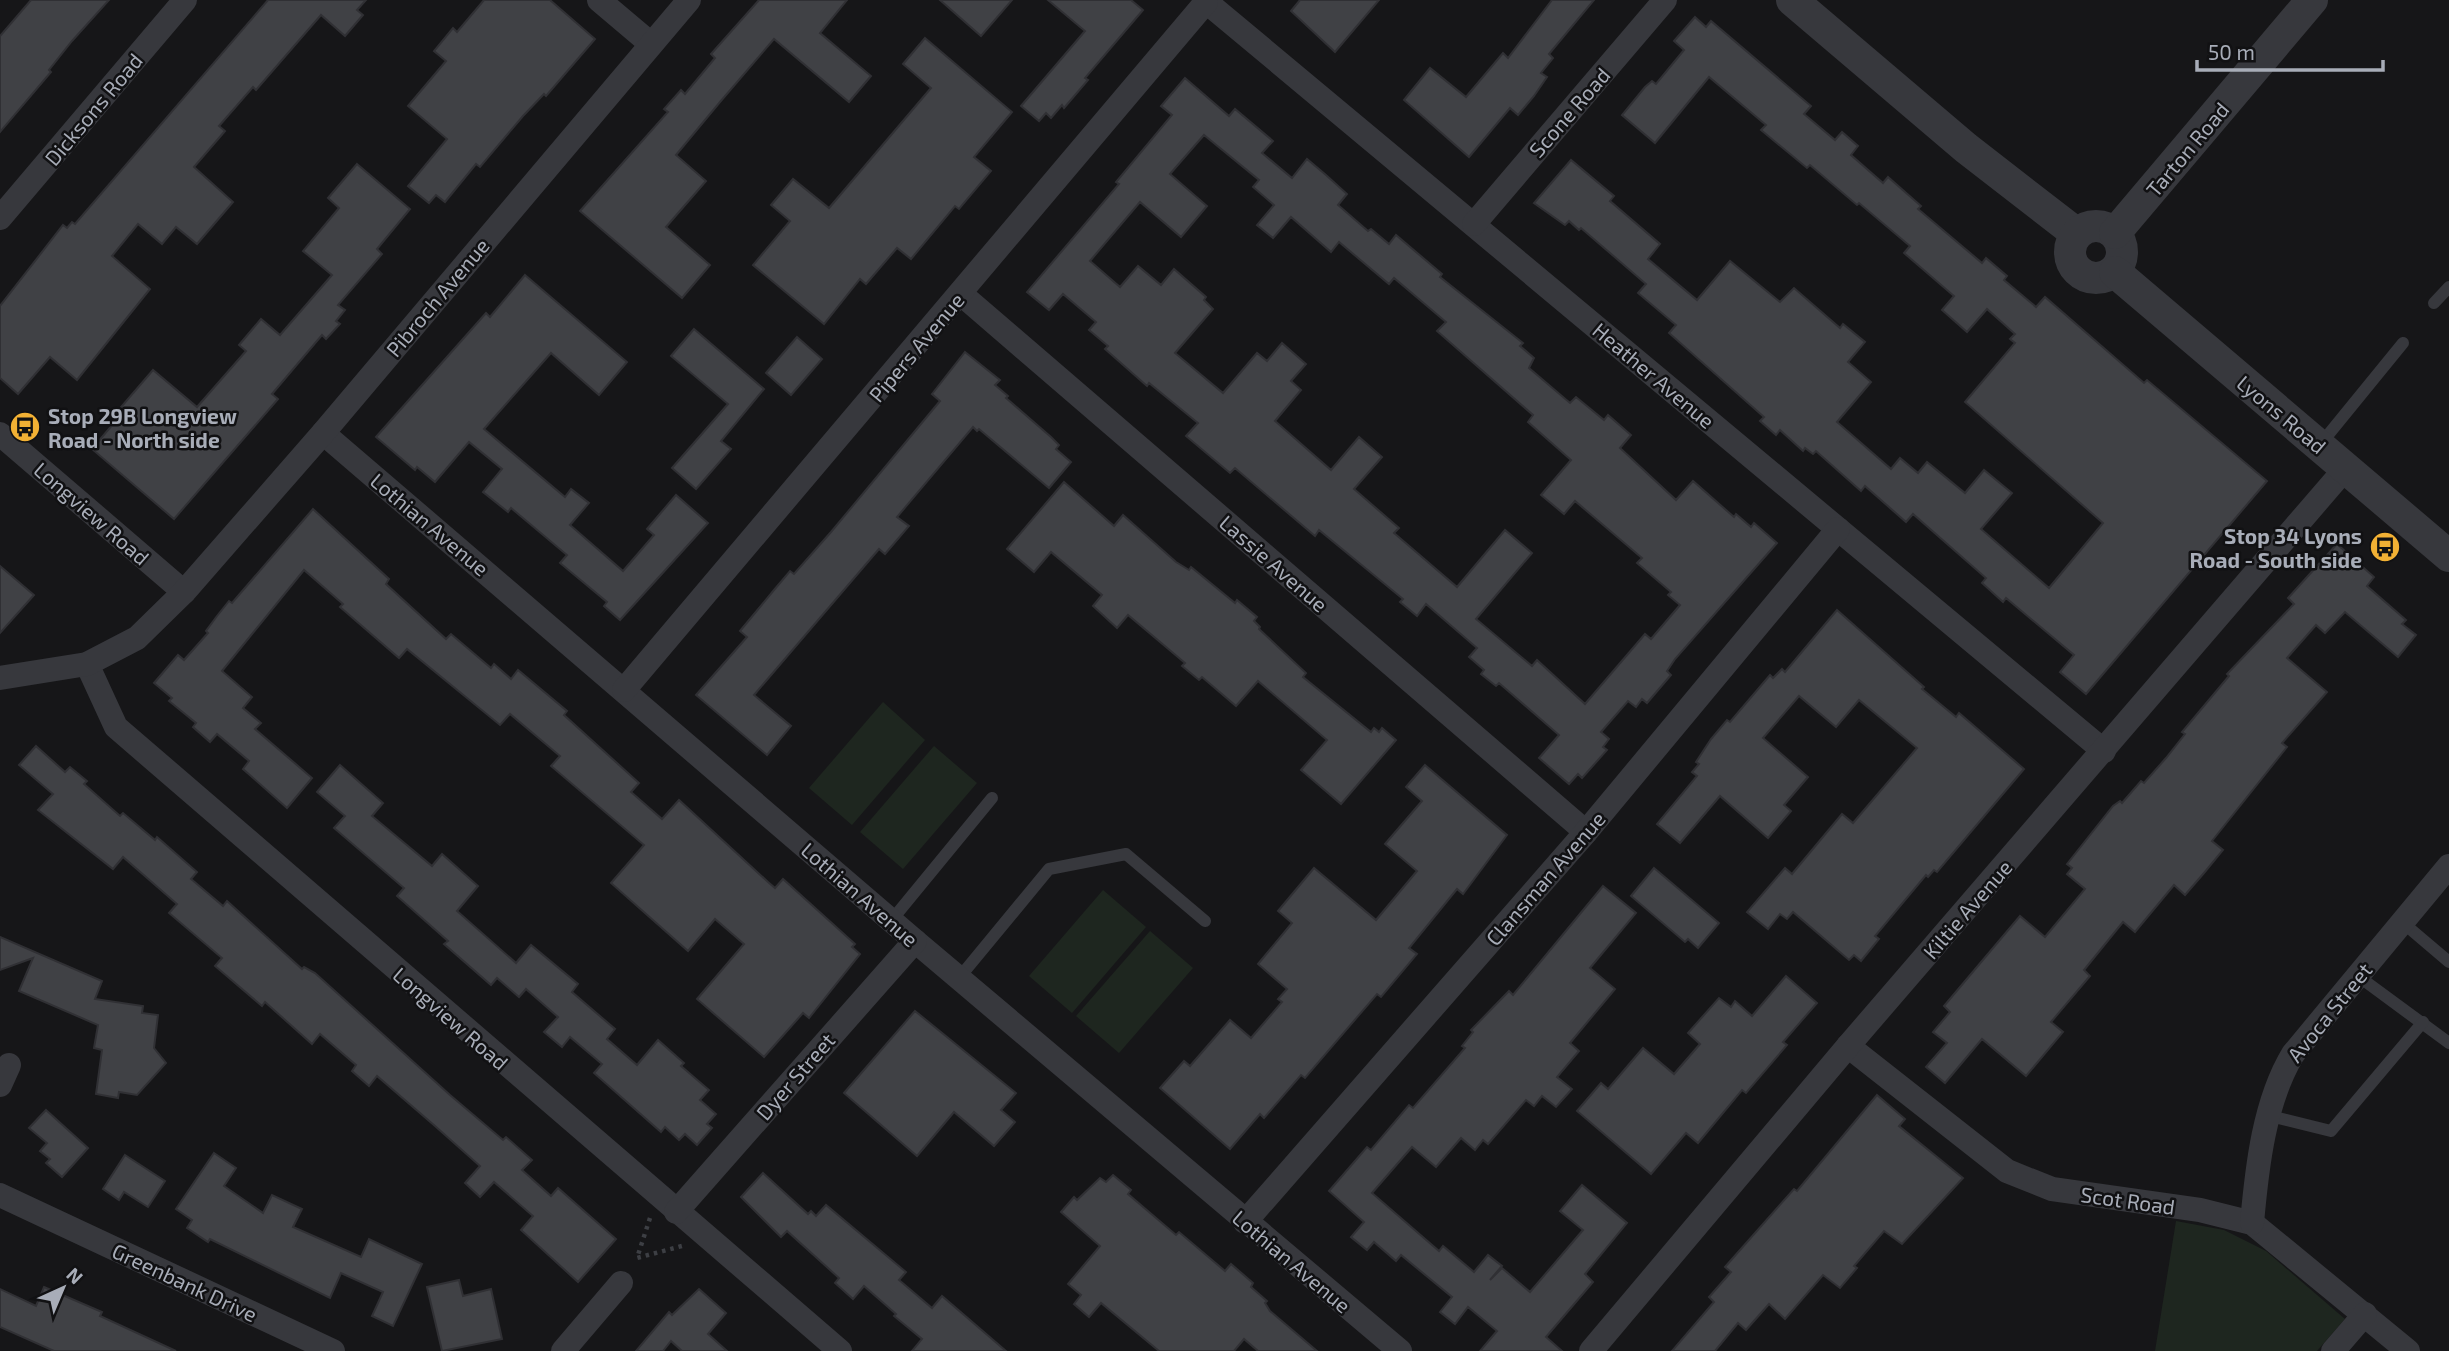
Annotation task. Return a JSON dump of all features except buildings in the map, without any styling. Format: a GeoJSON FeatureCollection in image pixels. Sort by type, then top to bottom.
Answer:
{"type":"FeatureCollection","features":[{"type":"Feature","properties":{"kind":"street","name":"Dicksons Road"},"geometry":{"type":"LineString","coordinates":[[0,218],[185,0]]}},
{"type":"Feature","properties":{"kind":"street"},"geometry":{"type":"LineString","coordinates":[[599,0],[651,44]]}},
{"type":"Feature","properties":{"kind":"street","name":"Pibroch Avenue"},"geometry":{"type":"LineString","coordinates":[[0,678],[88,664],[137,638],[184,592],[323,433],[689,0]]}},
{"type":"Feature","properties":{"kind":"street","name":"Scone Road"},"geometry":{"type":"LineString","coordinates":[[1474,224],[1665,0]]}},
{"type":"Feature","properties":{"kind":"street"},"geometry":{"type":"LineString","coordinates":[[1792,0],[1966,148],[2077,234]]}},
{"type":"Feature","properties":{"kind":"street","name":"Tarton Road"},"geometry":{"type":"LineString","coordinates":[[2115,233],[2312,0]]}},
{"type":"Feature","properties":{"kind":"street","name":"Heather Avenue"},"geometry":{"type":"LineString","coordinates":[[1205,1],[2104,751]]}},
{"type":"Feature","properties":{"kind":"street","name":"Pipers Avenue"},"geometry":{"type":"LineString","coordinates":[[624,690],[961,294],[1205,1]]}},
{"type":"Feature","properties":{"kind":"street"},"geometry":{"type":"LineString","coordinates":[[2101,226],[2115,233],[2123,248],[2123,256],[2115,272],[2098,279],[2089,278],[2074,267],[2070,250],[2077,234],[2085,228],[2101,226]]}},
{"type":"Feature","properties":{"kind":"street","name":"Lyons Road"},"geometry":{"type":"LineString","coordinates":[[2115,272],[2449,556]]}},
{"type":"Feature","properties":{"kind":"street","name":"Lassie Avenue"},"geometry":{"type":"LineString","coordinates":[[961,294],[1586,832]]}},
{"type":"Feature","properties":{"kind":"street","name":"Lothian Avenue"},"geometry":{"type":"LineString","coordinates":[[323,433],[891,921],[1400,1351]]}},
{"type":"Feature","properties":{"kind":"street","name":"Longview Road"},"geometry":{"type":"LineString","coordinates":[[0,434],[184,592]]}},
{"type":"Feature","properties":{"kind":"street","name":"Kiltie Avenue"},"geometry":{"type":"LineString","coordinates":[[1591,1351],[1848,1046],[2346,468]]}},
{"type":"Feature","properties":{"kind":"street","name":"Clansman Avenue"},"geometry":{"type":"LineString","coordinates":[[1245,1222],[1586,832],[1838,529]]}},
{"type":"Feature","properties":{"kind":"street","name":"Longview Road"},"geometry":{"type":"LineString","coordinates":[[88,664],[116,727],[667,1218],[840,1351]]}},
{"type":"Feature","properties":{"kind":"street","name":"Avoca Street"},"geometry":{"type":"LineString","coordinates":[[2252,1223],[2256,1177],[2280,1075],[2293,1054],[2449,866]]}},
{"type":"Feature","properties":{"kind":"street","name":"Dyer Street"},"geometry":{"type":"LineString","coordinates":[[667,1218],[915,941]]}},
{"type":"Feature","properties":{"kind":"street","name":"Scot Road"},"geometry":{"type":"LineString","coordinates":[[1848,1046],[2007,1171],[2052,1189],[2200,1210],[2252,1223],[2408,1351]]}},
{"type":"Feature","properties":{"kind":"street","name":"Greenbank Drive"},"geometry":{"type":"LineString","coordinates":[[0,1195],[333,1351]]}},
{"type":"Feature","properties":{"kind":"street"},"geometry":{"type":"LineString","coordinates":[[563,1351],[621,1283]]}},
{"type":"Feature","properties":{"kind":"street"},"geometry":{"type":"LineString","coordinates":[[2333,1351],[2365,1314]]}},
{"type":"Feature","properties":{"kind":"lane"},"geometry":{"type":"LineString","coordinates":[[2434,303],[2449,287]]}},
{"type":"Feature","properties":{"kind":"lane"},"geometry":{"type":"LineString","coordinates":[[2319,446],[2403,343]]}},
{"type":"Feature","properties":{"kind":"lane"},"geometry":{"type":"LineString","coordinates":[[891,921],[992,798]]}},
{"type":"Feature","properties":{"kind":"lane"},"geometry":{"type":"LineString","coordinates":[[959,978],[1049,869],[1126,854],[1205,922]]}},
{"type":"Feature","properties":{"kind":"lane"},"geometry":{"type":"LineString","coordinates":[[2402,922],[2449,962]]}},
{"type":"Feature","properties":{"kind":"lane"},"geometry":{"type":"LineString","coordinates":[[2358,976],[2404,1013],[2423,1022],[2449,1043]]}},
{"type":"Feature","properties":{"kind":"lane"},"geometry":{"type":"LineString","coordinates":[[2270,1116],[2331,1131],[2423,1022]]}},
{"type":"Feature","properties":{"kind":"path"},"geometry":{"type":"LineString","coordinates":[[643,1211],[650,1217],[667,1218]]}},
{"type":"Feature","properties":{"kind":"path"},"geometry":{"type":"LineString","coordinates":[[650,1217],[637,1258],[683,1246],[675,1239]]}},
{"type":"Feature","properties":{"kind":"shaded area"},"geometry":{"type":"Polygon","coordinates":[[[883,702],[925,740],[852,825],[809,788],[883,702]]]}},
{"type":"Feature","properties":{"kind":"shaded area"},"geometry":{"type":"Polygon","coordinates":[[[934,746],[977,783],[903,869],[860,832],[934,746]]]}},
{"type":"Feature","properties":{"kind":"shaded area"},"geometry":{"type":"Polygon","coordinates":[[[1103,890],[1146,927],[1072,1013],[1029,976],[1103,890]]]}},
{"type":"Feature","properties":{"kind":"shaded area"},"geometry":{"type":"Polygon","coordinates":[[[1150,931],[1193,968],[1119,1053],[1076,1016],[1150,931]]]}},
{"type":"Feature","properties":{"kind":"shaded area"},"geometry":{"type":"Polygon","coordinates":[[[2176,1221],[2224,1230],[2266,1251],[2345,1319],[2317,1351],[2155,1351],[2176,1221]]]}},
{"type":"Feature","properties":{"kind":"place","name":"Stop 29B Longview Road - North side"},"geometry":{"type":"Point","coordinates":[25,427]}},
{"type":"Feature","properties":{"kind":"place","name":"Stop 34 Lyons Road - South side"},"geometry":{"type":"Point","coordinates":[2385,547]}}]}
